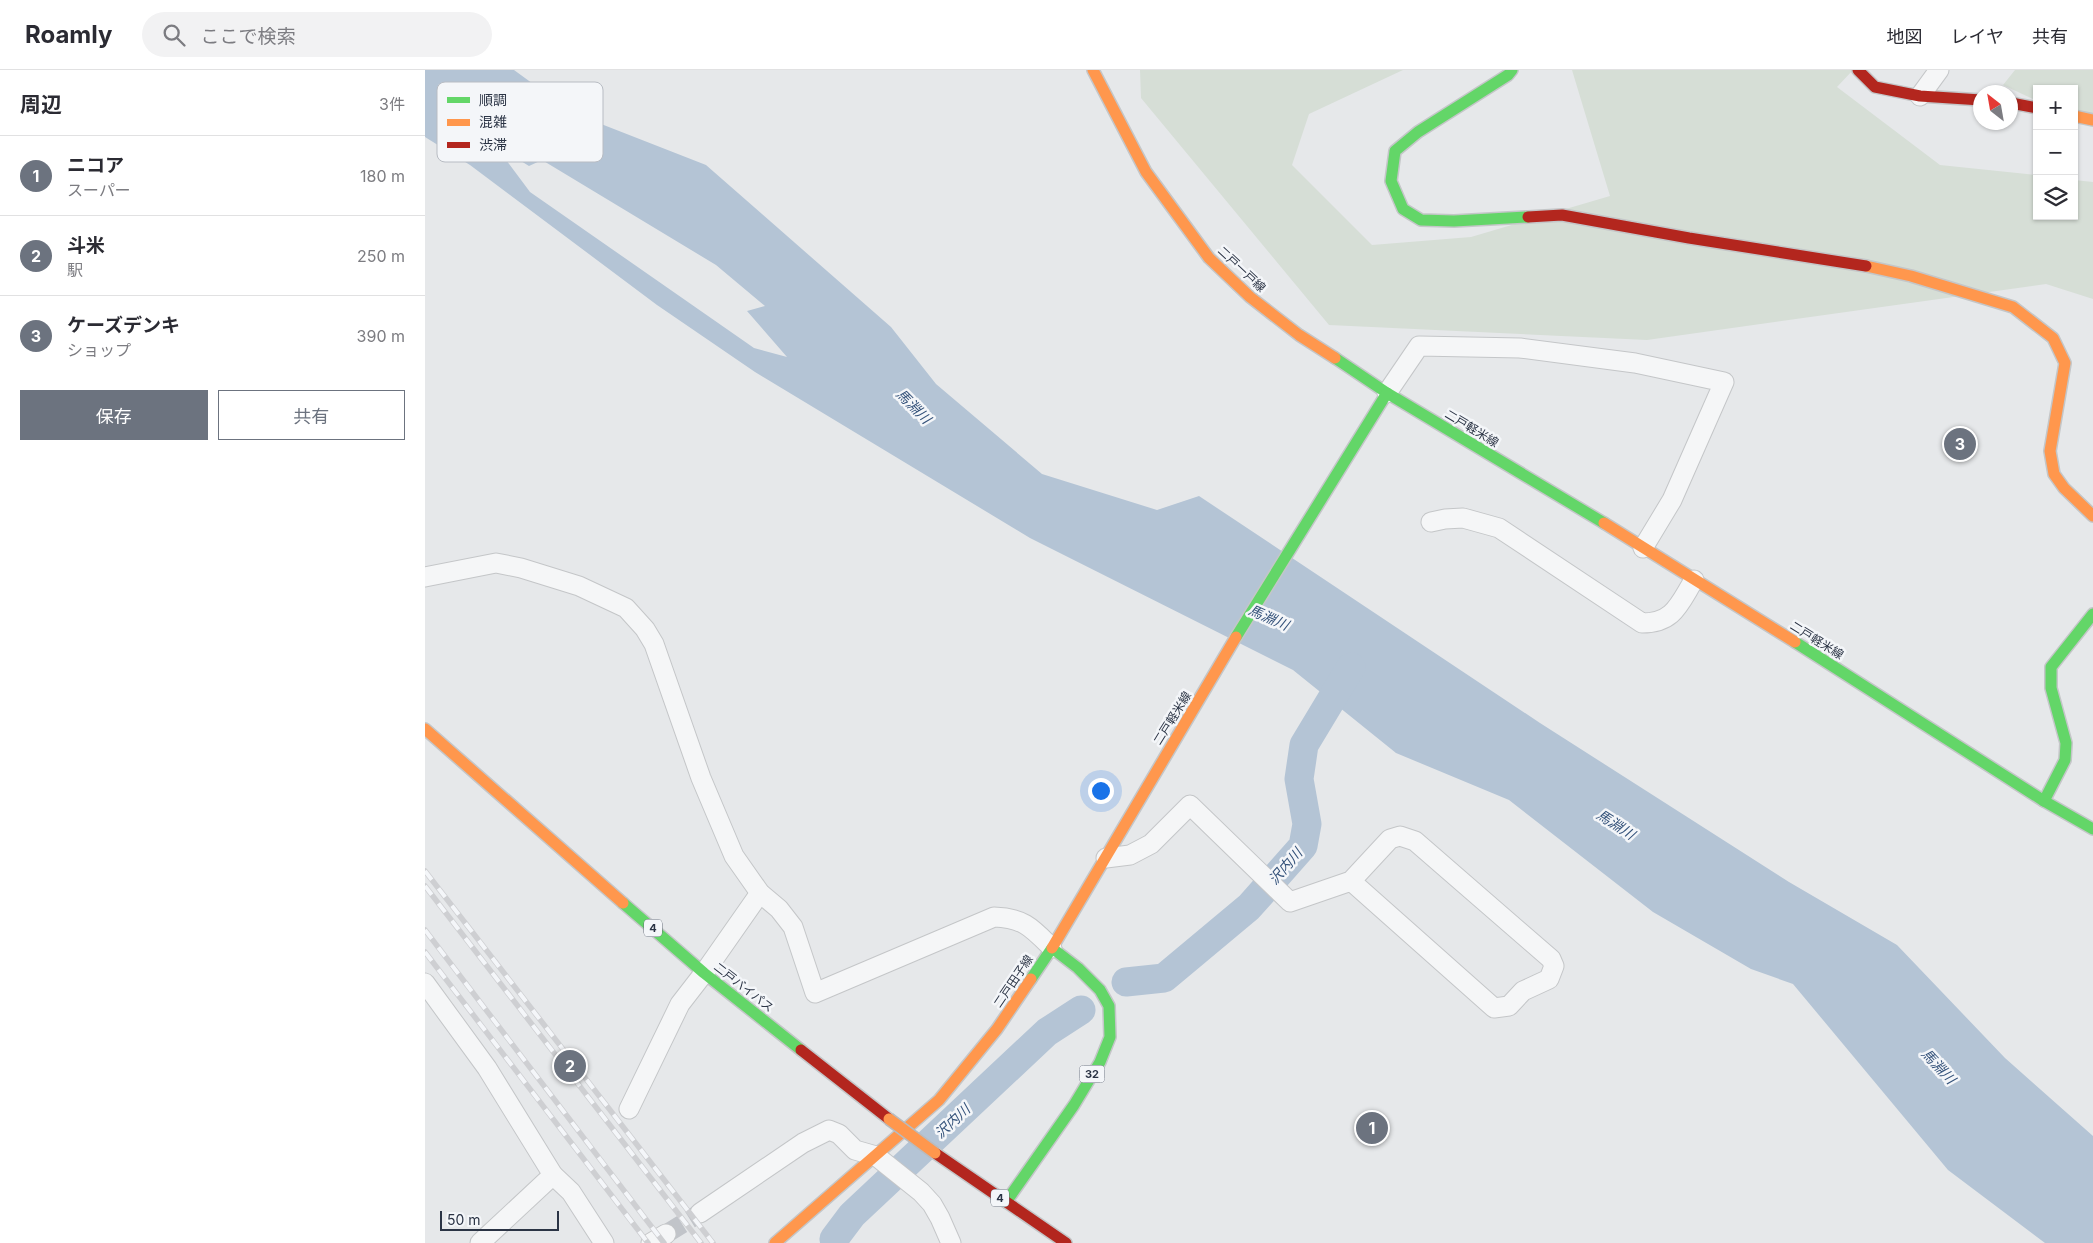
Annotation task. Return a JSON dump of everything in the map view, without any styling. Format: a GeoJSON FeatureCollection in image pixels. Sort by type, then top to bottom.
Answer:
{"type":"FeatureCollection","features":[{"type":"Feature","properties":{"kind":"main road","name":"二戸一戸線"},"geometry":{"type":"LineString","coordinates":[[1093,70],[1146,172],[1209,258],[1250,297],[1299,335],[1387,394]]}},
{"type":"Feature","properties":{"kind":"main road"},"geometry":{"type":"LineString","coordinates":[[1512,70],[1508,75],[1418,132],[1395,151],[1391,180],[1403,209],[1421,220],[1454,221],[1562,215],[1879,269],[1911,276],[2013,307],[2053,338],[2065,363],[2050,451],[2054,474],[2064,488],[2093,516]]}},
{"type":"Feature","properties":{"kind":"main road"},"geometry":{"type":"LineString","coordinates":[[1858,70],[1875,87],[1920,96],[1973,99]]}},
{"type":"Feature","properties":{"kind":"main road"},"geometry":{"type":"LineString","coordinates":[[2018,104],[2033,107]]}},
{"type":"Feature","properties":{"kind":"main road"},"geometry":{"type":"LineString","coordinates":[[2078,117],[2093,120]]}},
{"type":"Feature","properties":{"kind":"main road","name":"二戸軽米線"},"geometry":{"type":"LineString","coordinates":[[1052,948],[1150,780],[1195,709],[1317,502],[1387,394],[1643,548],[1890,702],[2044,801],[2093,829]]}},
{"type":"Feature","properties":{"kind":"main road"},"geometry":{"type":"LineString","coordinates":[[2044,801],[2065,760],[2067,743],[2051,688],[2051,667],[2093,614]]}},
{"type":"Feature","properties":{"kind":"main road","name":"二戸バイパス"},"geometry":{"type":"LineString","coordinates":[[425,729],[704,973],[889,1119],[1066,1243]]}},
{"type":"Feature","properties":{"kind":"main road","name":"二戸田子線"},"geometry":{"type":"LineString","coordinates":[[775,1243],[939,1100],[997,1029],[1052,948]]}},
{"type":"Feature","properties":{"kind":"main road","name":"32"},"geometry":{"type":"LineString","coordinates":[[1006,1202],[1074,1105],[1100,1062],[1110,1037],[1109,1006],[1101,990],[1078,968],[1052,948]]}},
{"type":"Feature","properties":{"kind":"street"},"geometry":{"type":"LineString","coordinates":[[1920,96],[1939,70]]}},
{"type":"Feature","properties":{"kind":"street"},"geometry":{"type":"LineString","coordinates":[[1387,394],[1419,346],[1520,348],[1635,363],[1724,382],[1672,500],[1643,548]]}},
{"type":"Feature","properties":{"kind":"street"},"geometry":{"type":"LineString","coordinates":[[1431,522],[1463,518],[1499,528],[1642,623],[1655,623],[1674,614],[1694,580]]}},
{"type":"Feature","properties":{"kind":"street"},"geometry":{"type":"LineString","coordinates":[[425,577],[496,563],[521,568],[579,586],[626,608],[645,629],[654,644],[701,778],[734,856],[760,893],[779,909],[793,927],[815,993],[994,917],[1009,917],[1029,925],[1052,948]]}},
{"type":"Feature","properties":{"kind":"street"},"geometry":{"type":"LineString","coordinates":[[1106,858],[1130,855],[1151,844],[1190,805],[1290,902],[1351,881],[1390,839],[1400,836],[1415,841],[1551,959],[1554,966],[1549,979],[1523,991],[1509,1006],[1494,1008],[1351,881]]}},
{"type":"Feature","properties":{"kind":"street"},"geometry":{"type":"LineString","coordinates":[[629,1109],[680,1004],[760,893]]}},
{"type":"Feature","properties":{"kind":"street"},"geometry":{"type":"LineString","coordinates":[[425,983],[487,1068],[553,1175],[571,1192],[603,1243]]}},
{"type":"Feature","properties":{"kind":"street"},"geometry":{"type":"LineString","coordinates":[[701,1213],[803,1143],[829,1130],[839,1134],[855,1150],[876,1156],[921,1192],[932,1204],[951,1243]]}},
{"type":"Feature","properties":{"kind":"street"},"geometry":{"type":"LineString","coordinates":[[480,1243],[553,1175]]}},
{"type":"Feature","properties":{"kind":"shaded area"},"geometry":{"type":"Polygon","coordinates":[[[1140,70],[1403,70],[1309,114],[1292,165],[1372,245],[1471,237],[1610,196],[1572,70],[1853,70],[1837,87],[1940,165],[2033,175],[2033,220],[2078,220],[2078,180],[2093,182],[2093,299],[2046,284],[1647,340],[1329,325],[1141,98],[1140,70]]]}},
{"type":"Feature","properties":{"kind":"shaded area"},"geometry":{"type":"Polygon","coordinates":[[[2015,70],[2093,70],[2093,122],[2078,120],[2078,85],[2033,85],[2033,99],[2018,92],[2018,85],[2003,85],[2015,70]]]}},
{"type":"Feature","properties":{"kind":"water"},"geometry":{"type":"Polygon","coordinates":[[[425,70],[514,70],[530,82],[437,82],[437,144],[425,137],[425,70]]]}},
{"type":"Feature","properties":{"kind":"water","name":"馬淵川"},"geometry":{"type":"Polygon","coordinates":[[[603,125],[706,165],[891,327],[936,384],[1042,474],[1157,510],[1199,496],[1540,723],[1789,882],[1897,945],[2005,1058],[2093,1136],[2093,1243],[2045,1243],[1948,1170],[1793,984],[1751,969],[1653,912],[1509,800],[1396,753],[1293,670],[1030,538],[755,372],[657,305],[465,162],[508,162],[530,192],[754,348],[787,357],[747,311],[765,306],[716,265],[545,162],[603,162],[603,125]]]}},
{"type":"Feature","properties":{"kind":"water"},"geometry":{"type":"Polygon","coordinates":[[[523,162],[538,162],[529,166],[523,162]]]}},
{"type":"Feature","properties":{"kind":"waterway","name":"沢内川"},"geometry":{"type":"LineString","coordinates":[[1126,982],[1164,978],[1249,907],[1303,846],[1307,824],[1299,779],[1304,745],[1351,667]]}},
{"type":"Feature","properties":{"kind":"waterway","name":"沢内川"},"geometry":{"type":"LineString","coordinates":[[835,1243],[834,1239],[852,1215],[1047,1032],[1081,1010]]}},
{"type":"Feature","properties":{"kind":"tunnel"},"geometry":{"type":"LineString","coordinates":[[666,1234],[700,1213]]}},
{"type":"Feature","properties":{"kind":"railway"},"geometry":{"type":"LineString","coordinates":[[425,871],[713,1243]]}},
{"type":"Feature","properties":{"kind":"railway"},"geometry":{"type":"LineString","coordinates":[[425,886],[701,1243]]}},
{"type":"Feature","properties":{"kind":"railway"},"geometry":{"type":"LineString","coordinates":[[425,930],[664,1243]]}},
{"type":"Feature","properties":{"kind":"railway"},"geometry":{"type":"LineString","coordinates":[[425,952],[648,1243]]}},
{"type":"Feature","properties":{"kind":"traffic: fast"},"geometry":{"type":"LineString","coordinates":[[1512,70],[1508,75],[1418,132],[1395,151],[1391,181],[1403,209],[1421,220],[1454,221],[1528,217]]}},
{"type":"Feature","properties":{"kind":"traffic: fast"},"geometry":{"type":"LineString","coordinates":[[1335,358],[1387,393],[1604,523]]}},
{"type":"Feature","properties":{"kind":"traffic: fast"},"geometry":{"type":"LineString","coordinates":[[1236,637],[1387,393]]}},
{"type":"Feature","properties":{"kind":"traffic: fast"},"geometry":{"type":"LineString","coordinates":[[2044,801],[2065,760],[2066,743],[2051,688],[2051,667],[2093,614]]}},
{"type":"Feature","properties":{"kind":"traffic: fast"},"geometry":{"type":"LineString","coordinates":[[1795,642],[2044,801],[2093,829]]}},
{"type":"Feature","properties":{"kind":"traffic: fast"},"geometry":{"type":"LineString","coordinates":[[623,903],[704,973],[801,1050]]}},
{"type":"Feature","properties":{"kind":"traffic: fast"},"geometry":{"type":"LineString","coordinates":[[1006,1202],[1074,1105],[1100,1062],[1110,1037],[1109,1006],[1100,990],[1078,968],[1052,948],[1031,979]]}},
{"type":"Feature","properties":{"kind":"traffic: slow"},"geometry":{"type":"LineString","coordinates":[[1093,70],[1146,172],[1209,258],[1250,297],[1299,335],[1335,358]]}},
{"type":"Feature","properties":{"kind":"traffic: slow"},"geometry":{"type":"LineString","coordinates":[[2078,117],[2093,120]]}},
{"type":"Feature","properties":{"kind":"traffic: slow"},"geometry":{"type":"LineString","coordinates":[[1866,266],[1911,276],[2013,307],[2053,338],[2065,363],[2050,451],[2054,474],[2064,488],[2093,516]]}},
{"type":"Feature","properties":{"kind":"traffic: slow"},"geometry":{"type":"LineString","coordinates":[[1604,523],[1795,642]]}},
{"type":"Feature","properties":{"kind":"traffic: slow"},"geometry":{"type":"LineString","coordinates":[[1052,948],[1236,637]]}},
{"type":"Feature","properties":{"kind":"traffic: slow"},"geometry":{"type":"LineString","coordinates":[[425,729],[623,903]]}},
{"type":"Feature","properties":{"kind":"traffic: slow"},"geometry":{"type":"LineString","coordinates":[[775,1243],[939,1100],[997,1029],[1031,979]]}},
{"type":"Feature","properties":{"kind":"traffic: slow"},"geometry":{"type":"LineString","coordinates":[[889,1119],[935,1153]]}},
{"type":"Feature","properties":{"kind":"traffic: jam"},"geometry":{"type":"LineString","coordinates":[[1858,70],[1875,87],[1920,96],[1973,99]]}},
{"type":"Feature","properties":{"kind":"traffic: jam"},"geometry":{"type":"LineString","coordinates":[[2018,104],[2033,107]]}},
{"type":"Feature","properties":{"kind":"traffic: jam"},"geometry":{"type":"LineString","coordinates":[[1528,217],[1562,215],[1689,238],[1866,266]]}},
{"type":"Feature","properties":{"kind":"traffic: jam"},"geometry":{"type":"LineString","coordinates":[[801,1050],[889,1119]]}},
{"type":"Feature","properties":{"kind":"traffic: jam"},"geometry":{"type":"LineString","coordinates":[[935,1153],[1066,1243]]}},
{"type":"Feature","properties":{"kind":"place","name":"ケーズデンキ"},"geometry":{"type":"Point","coordinates":[1960,444]}},
{"type":"Feature","properties":{"kind":"place","name":"斗米"},"geometry":{"type":"Point","coordinates":[570,1066]}},
{"type":"Feature","properties":{"kind":"place","name":"ニコア"},"geometry":{"type":"Point","coordinates":[1372,1128]}}]}
